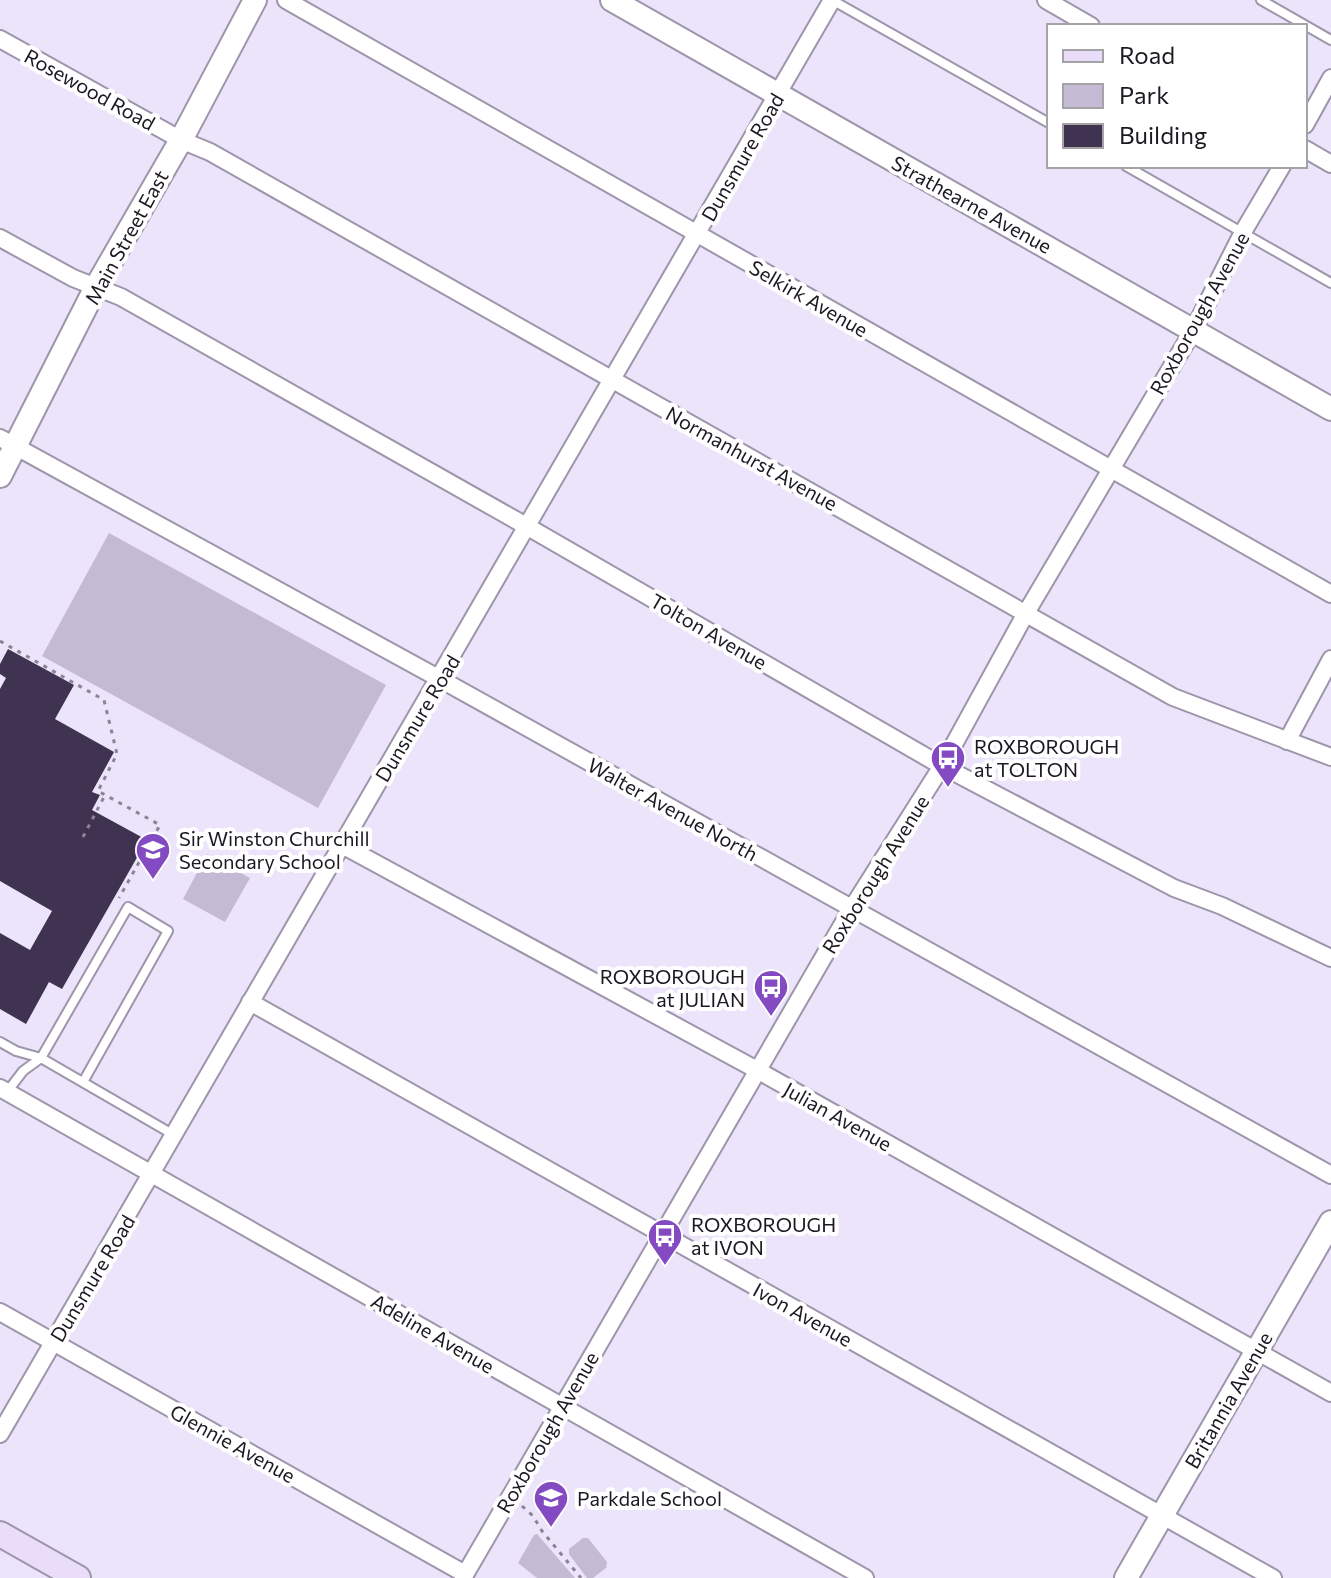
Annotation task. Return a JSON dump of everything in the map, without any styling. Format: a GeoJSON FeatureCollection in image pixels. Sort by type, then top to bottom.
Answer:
{"type":"FeatureCollection","features":[{"type":"Feature","properties":{"kind":"main road"},"geometry":{"type":"LineString","coordinates":[[0,1534],[78,1578]]}},
{"type":"Feature","properties":{"kind":"street","name":"Selkirk Avenue"},"geometry":{"type":"LineString","coordinates":[[286,0],[1331,594]]}},
{"type":"Feature","properties":{"kind":"street","name":"Strathearne Avenue"},"geometry":{"type":"LineString","coordinates":[[612,0],[1331,409]]}},
{"type":"Feature","properties":{"kind":"street","name":"Dunsmure Road"},"geometry":{"type":"LineString","coordinates":[[0,1434],[832,0]]}},
{"type":"Feature","properties":{"kind":"street"},"geometry":{"type":"LineString","coordinates":[[1046,0],[1088,24]]}},
{"type":"Feature","properties":{"kind":"street","name":"Main Street East"},"geometry":{"type":"LineString","coordinates":[[0,476],[7,442],[181,140],[253,1]]}},
{"type":"Feature","properties":{"kind":"street","name":"Rosewood Road"},"geometry":{"type":"LineString","coordinates":[[0,39],[181,140]]}},
{"type":"Feature","properties":{"kind":"street"},"geometry":{"type":"LineString","coordinates":[[1307,121],[1331,78]]}},
{"type":"Feature","properties":{"kind":"street","name":"Normanhurst Avenue"},"geometry":{"type":"LineString","coordinates":[[181,140],[210,152],[1173,697],[1331,757]]}},
{"type":"Feature","properties":{"kind":"street"},"geometry":{"type":"LineString","coordinates":[[1307,150],[1331,164]]}},
{"type":"Feature","properties":{"kind":"street","name":"Roxborough Avenue"},"geometry":{"type":"LineString","coordinates":[[464,1576],[852,908],[942,766],[1026,613],[1194,329],[1243,232],[1281,168]]}},
{"type":"Feature","properties":{"kind":"street","name":"Tolton Avenue"},"geometry":{"type":"LineString","coordinates":[[0,238],[73,278],[121,297],[942,766],[1174,888],[1222,906],[1331,958]]}},
{"type":"Feature","properties":{"kind":"street","name":"Walter Avenue North"},"geometry":{"type":"LineString","coordinates":[[7,442],[1331,1175]]}},
{"type":"Feature","properties":{"kind":"street"},"geometry":{"type":"LineString","coordinates":[[1287,741],[1331,659]]}},
{"type":"Feature","properties":{"kind":"street","name":"Julian Avenue"},"geometry":{"type":"LineString","coordinates":[[342,845],[757,1070],[1331,1393]]}},
{"type":"Feature","properties":{"kind":"street","name":"Ivon Avenue"},"geometry":{"type":"LineString","coordinates":[[250,1002],[1273,1578]]}},
{"type":"Feature","properties":{"kind":"street","name":"Adeline Avenue"},"geometry":{"type":"LineString","coordinates":[[4,1090],[865,1578]]}},
{"type":"Feature","properties":{"kind":"street","name":"Britannia Avenue"},"geometry":{"type":"LineString","coordinates":[[1126,1578],[1331,1222]]}},
{"type":"Feature","properties":{"kind":"street","name":"Glennie Avenue"},"geometry":{"type":"LineString","coordinates":[[0,1312],[464,1576]]}},
{"type":"Feature","properties":{"kind":"lane"},"geometry":{"type":"LineString","coordinates":[[832,0],[1047,122]]}},
{"type":"Feature","properties":{"kind":"lane"},"geometry":{"type":"LineString","coordinates":[[1261,0],[1303,24]]}},
{"type":"Feature","properties":{"kind":"lane"},"geometry":{"type":"LineString","coordinates":[[1307,26],[1331,40]]}},
{"type":"Feature","properties":{"kind":"lane"},"geometry":{"type":"LineString","coordinates":[[1130,168],[1331,283]]}},
{"type":"Feature","properties":{"kind":"lane"},"geometry":{"type":"LineString","coordinates":[[4,1090],[41,1058],[128,907],[168,931],[83,1082]]}},
{"type":"Feature","properties":{"kind":"lane"},"geometry":{"type":"LineString","coordinates":[[0,1042],[16,1051],[41,1058],[175,1135]]}},
{"type":"Feature","properties":{"kind":"path"},"geometry":{"type":"LineString","coordinates":[[0,641],[104,700],[117,754],[98,791],[160,825],[119,898]]}},
{"type":"Feature","properties":{"kind":"path"},"geometry":{"type":"LineString","coordinates":[[83,837],[105,795]]}},
{"type":"Feature","properties":{"kind":"path"},"geometry":{"type":"LineString","coordinates":[[511,1496],[533,1516],[581,1578]]}},
{"type":"Feature","properties":{"kind":"green space"},"geometry":{"type":"Polygon","coordinates":[[[109,533],[386,685],[318,808],[42,656],[109,533]]]}},
{"type":"Feature","properties":{"kind":"green space"},"geometry":{"type":"Polygon","coordinates":[[[207,854],[250,878],[225,922],[183,899],[207,854]]]}},
{"type":"Feature","properties":{"kind":"green space"},"geometry":{"type":"Polygon","coordinates":[[[537,1534],[575,1578],[537,1578],[518,1563],[537,1534]]]}},
{"type":"Feature","properties":{"kind":"green space"},"geometry":{"type":"Polygon","coordinates":[[[583,1538],[588,1538],[607,1562],[606,1568],[593,1578],[587,1578],[569,1554],[569,1549],[583,1538]]]}},
{"type":"Feature","properties":{"kind":"building"},"geometry":{"type":"Polygon","coordinates":[[[8,649],[74,685],[55,719],[114,752],[92,792],[100,795],[92,810],[147,840],[62,989],[49,982],[26,1024],[0,1009],[0,933],[30,950],[52,911],[0,881],[0,689],[6,678],[0,674],[0,664],[8,649]]]}},
{"type":"Feature","properties":{"kind":"place","name":"ROXBOROUGH at TOLTON"},"geometry":{"type":"Point","coordinates":[948,789]}},
{"type":"Feature","properties":{"kind":"place","name":"Sir Winston Churchill Secondary School"},"geometry":{"type":"Point","coordinates":[153,881]}},
{"type":"Feature","properties":{"kind":"place","name":"ROXBOROUGH at JULIAN"},"geometry":{"type":"Point","coordinates":[771,1018]}},
{"type":"Feature","properties":{"kind":"place","name":"ROXBOROUGH at IVON"},"geometry":{"type":"Point","coordinates":[665,1267]}},
{"type":"Feature","properties":{"kind":"place","name":"Parkdale School"},"geometry":{"type":"Point","coordinates":[551,1529]}}]}
